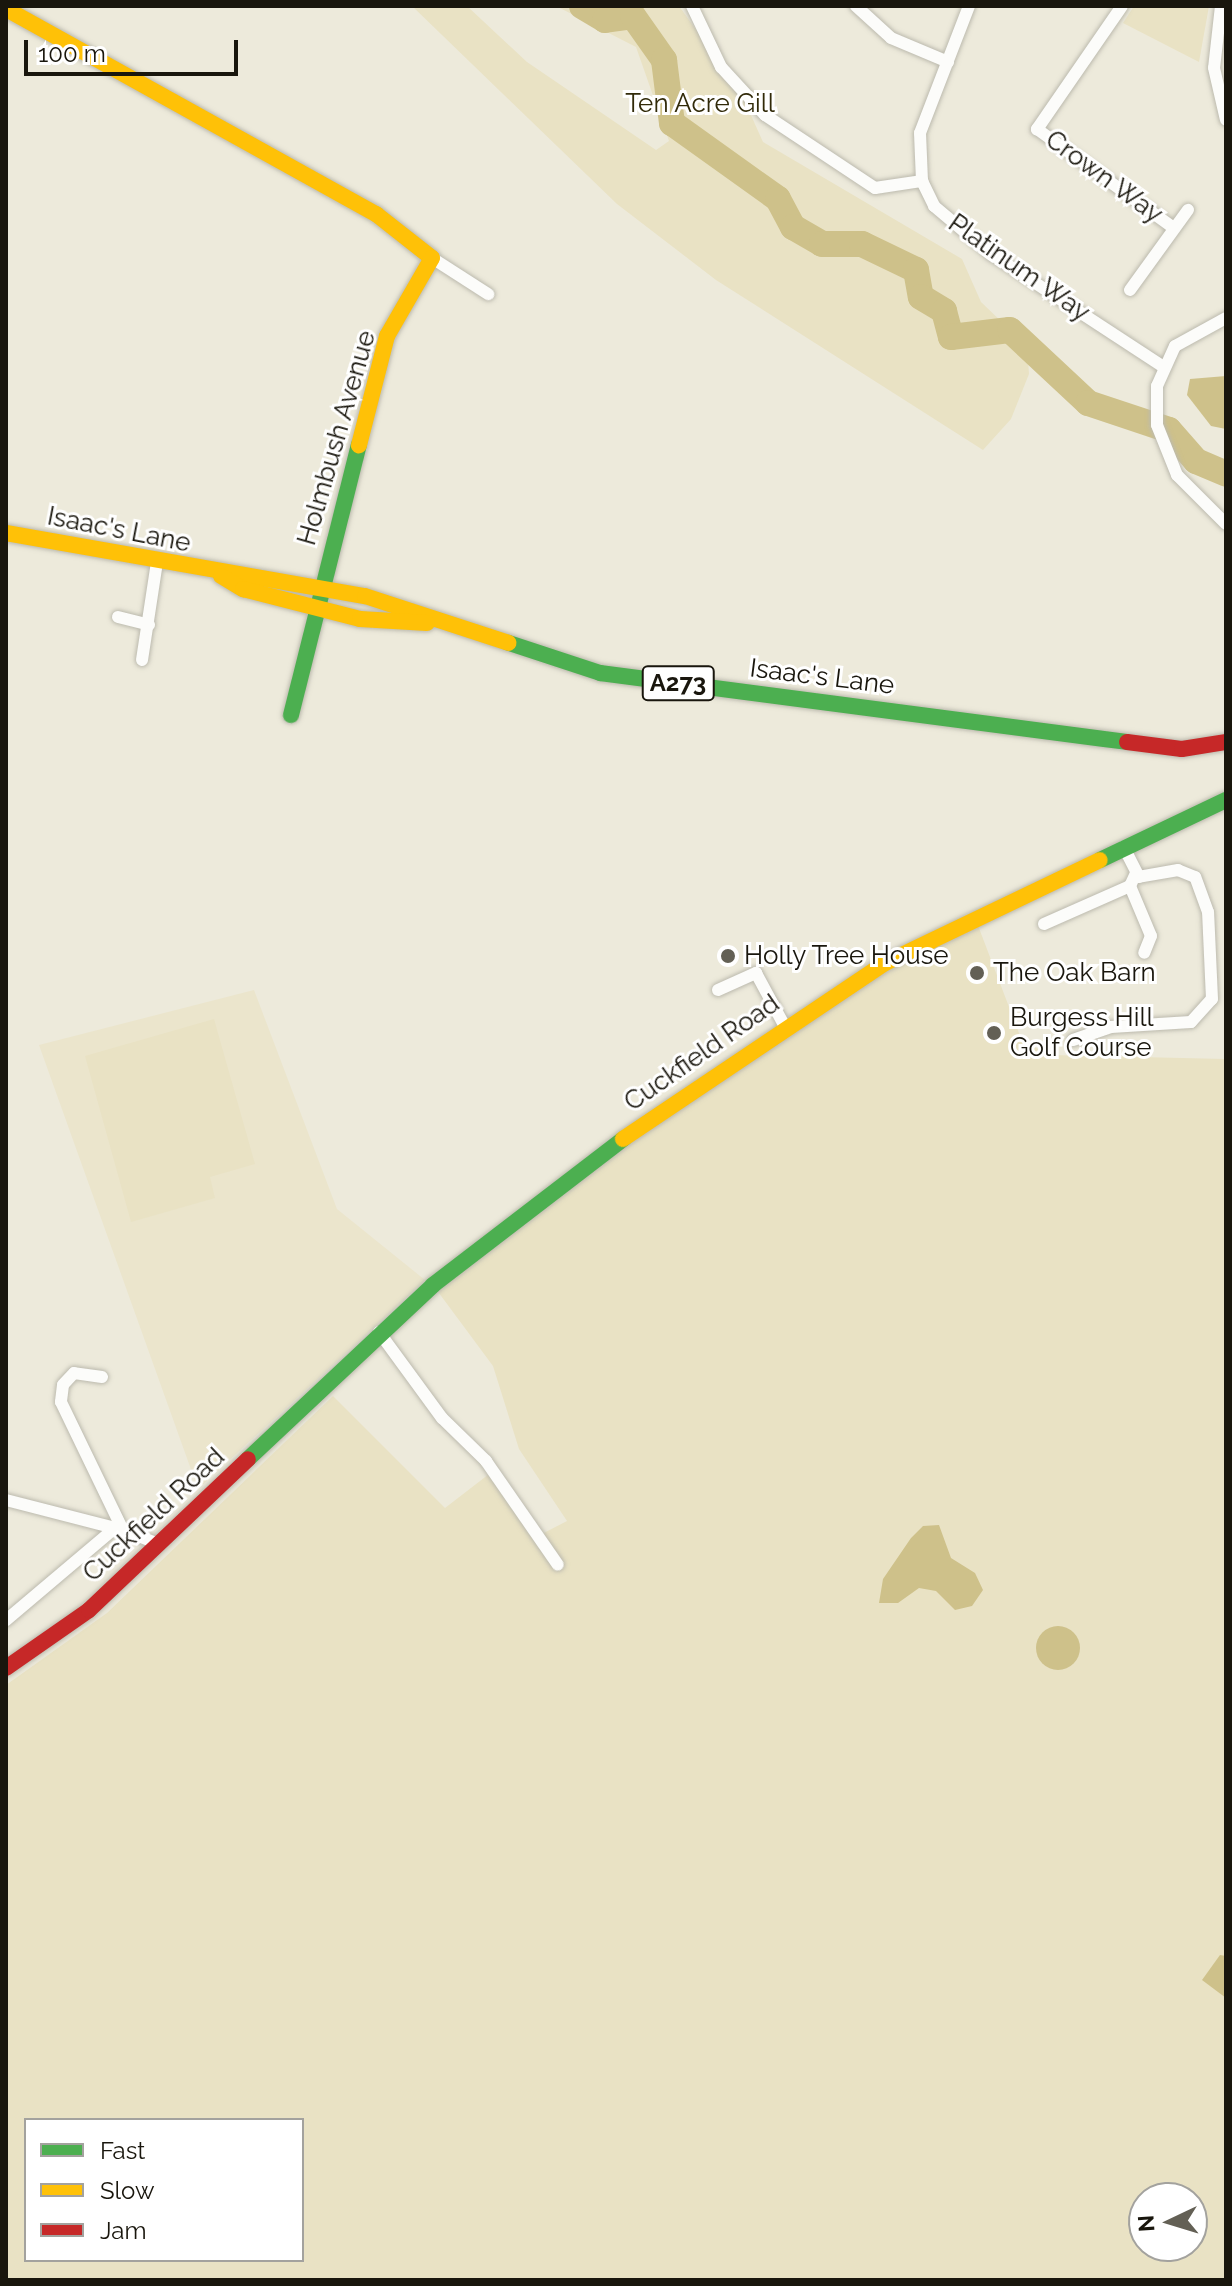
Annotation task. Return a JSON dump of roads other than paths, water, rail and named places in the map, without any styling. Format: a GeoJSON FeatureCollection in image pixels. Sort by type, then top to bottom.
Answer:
{"type":"FeatureCollection","features":[{"type":"Feature","properties":{"kind":"main road"},"geometry":{"type":"LineString","coordinates":[[8,14],[376,214],[432,258]]}},
{"type":"Feature","properties":{"kind":"main road","name":"Holmbush Avenue"},"geometry":{"type":"LineString","coordinates":[[291,715],[387,336],[432,258]]}},
{"type":"Feature","properties":{"kind":"main road","name":"Isaac's Lane"},"geometry":{"type":"LineString","coordinates":[[6,533],[221,576],[243,589],[391,624],[432,623]]}},
{"type":"Feature","properties":{"kind":"main road","name":"Isaac's Lane"},"geometry":{"type":"LineString","coordinates":[[221,576],[247,573],[322,587],[600,673],[1182,749],[1221,747]]}},
{"type":"Feature","properties":{"kind":"main road","name":"Cuckfield Road"},"geometry":{"type":"LineString","coordinates":[[6,1668],[89,1610],[379,1332],[483,1247],[784,1025],[988,908],[1226,800]]}},
{"type":"Feature","properties":{"kind":"street"},"geometry":{"type":"LineString","coordinates":[[692,6],[721,67],[765,115],[875,188],[922,181],[920,133],[969,6]]}},
{"type":"Feature","properties":{"kind":"street"},"geometry":{"type":"LineString","coordinates":[[856,6],[891,38],[948,62]]}},
{"type":"Feature","properties":{"kind":"street","name":"Crown Way"},"geometry":{"type":"LineString","coordinates":[[1122,6],[1037,129],[1174,228]]}},
{"type":"Feature","properties":{"kind":"street"},"geometry":{"type":"LineString","coordinates":[[1221,6],[1214,68],[1226,120]]}},
{"type":"Feature","properties":{"kind":"street","name":"Platinum Way"},"geometry":{"type":"LineString","coordinates":[[922,181],[963,234],[1162,366]]}},
{"type":"Feature","properties":{"kind":"street","name":"Crown Way"},"geometry":{"type":"LineString","coordinates":[[1130,290],[1188,210]]}},
{"type":"Feature","properties":{"kind":"street"},"geometry":{"type":"LineString","coordinates":[[432,258],[488,294]]}},
{"type":"Feature","properties":{"kind":"street"},"geometry":{"type":"LineString","coordinates":[[1226,318],[1175,346],[1162,366],[1157,411],[1161,442],[1177,475],[1226,524]]}},
{"type":"Feature","properties":{"kind":"street"},"geometry":{"type":"LineString","coordinates":[[142,660],[157,562]]}},
{"type":"Feature","properties":{"kind":"street"},"geometry":{"type":"LineString","coordinates":[[118,617],[149,625]]}},
{"type":"Feature","properties":{"kind":"street"},"geometry":{"type":"LineString","coordinates":[[1073,1040],[1111,1027],[1191,1022],[1210,1006],[1208,912],[1195,877],[1178,870],[1150,879],[1136,873],[1124,847]]}},
{"type":"Feature","properties":{"kind":"street"},"geometry":{"type":"LineString","coordinates":[[1044,924],[1130,886],[1136,873]]}},
{"type":"Feature","properties":{"kind":"street"},"geometry":{"type":"LineString","coordinates":[[1130,886],[1151,936],[1144,953]]}},
{"type":"Feature","properties":{"kind":"street"},"geometry":{"type":"LineString","coordinates":[[718,990],[756,973],[784,1025]]}},
{"type":"Feature","properties":{"kind":"street"},"geometry":{"type":"LineString","coordinates":[[379,1332],[486,1461],[558,1565]]}},
{"type":"Feature","properties":{"kind":"street"},"geometry":{"type":"LineString","coordinates":[[102,1377],[74,1373],[63,1385],[61,1402],[119,1528]]}},
{"type":"Feature","properties":{"kind":"street"},"geometry":{"type":"LineString","coordinates":[[6,1500],[119,1528],[156,1543]]}},
{"type":"Feature","properties":{"kind":"street"},"geometry":{"type":"LineString","coordinates":[[6,1620],[119,1528]]}},
{"type":"Feature","properties":{"kind":"waterway"},"geometry":{"type":"LineString","coordinates":[[582,6],[605,20],[633,16],[664,60],[672,123],[778,199],[793,227],[822,244],[862,244],[916,270],[921,297],[944,311],[951,337],[1010,330],[1088,403],[1169,430],[1196,461],[1226,474]]}},
{"type":"Feature","properties":{"kind":"place","name":"Holly Tree House"},"geometry":{"type":"Point","coordinates":[728,956]}},
{"type":"Feature","properties":{"kind":"place","name":"The Oak Barn"},"geometry":{"type":"Point","coordinates":[977,973]}},
{"type":"Feature","properties":{"kind":"place","name":"Burgess Hill Golf Course"},"geometry":{"type":"Point","coordinates":[994,1033]}},
{"type":"Feature","properties":{"kind":"park label","name":"Ten Acre Gill"},"geometry":{"type":"Point","coordinates":[700,104]}}]}
